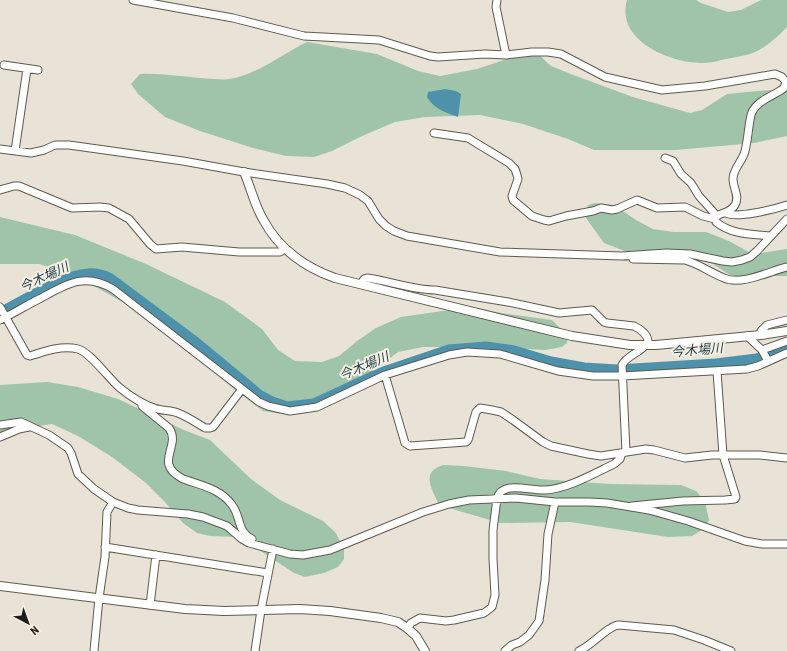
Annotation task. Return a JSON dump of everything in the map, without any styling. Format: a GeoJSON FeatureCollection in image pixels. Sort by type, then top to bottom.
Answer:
{"type":"FeatureCollection","features":[{"type":"Feature","properties":{"kind":"street"},"geometry":{"type":"LineString","coordinates":[[133,0],[233,18],[304,36],[379,40],[430,56],[438,57],[485,54],[506,55],[532,52],[561,54],[605,77],[662,90],[705,86],[775,74],[782,76],[786,82],[784,88],[767,97],[751,113],[744,157],[734,171],[733,178],[737,201],[726,213],[716,217],[704,216],[684,207],[657,208],[636,200],[612,210],[602,208],[550,221],[539,219],[526,211],[512,199],[517,175],[515,169],[509,163],[468,138],[434,133]]}},
{"type":"Feature","properties":{"kind":"street"},"geometry":{"type":"LineString","coordinates":[[498,0],[496,7],[506,55]]}},
{"type":"Feature","properties":{"kind":"street"},"geometry":{"type":"LineString","coordinates":[[4,65],[38,70]]}},
{"type":"Feature","properties":{"kind":"street"},"geometry":{"type":"LineString","coordinates":[[16,151],[27,68]]}},
{"type":"Feature","properties":{"kind":"street"},"geometry":{"type":"LineString","coordinates":[[0,149],[31,153],[44,150],[55,145],[69,145],[183,161],[244,172],[327,184],[346,188],[360,195],[368,201],[379,219],[386,226],[407,236],[500,252],[622,256],[666,253],[690,254],[732,262],[750,257],[787,219]]}},
{"type":"Feature","properties":{"kind":"street"},"geometry":{"type":"LineString","coordinates":[[664,158],[673,162],[681,174],[691,183],[699,196],[716,217],[719,224],[741,234],[771,236]]}},
{"type":"Feature","properties":{"kind":"street"},"geometry":{"type":"LineString","coordinates":[[244,172],[264,221],[285,248],[300,261],[318,272],[572,336],[630,345],[646,345],[761,335],[787,331]]}},
{"type":"Feature","properties":{"kind":"street"},"geometry":{"type":"LineString","coordinates":[[0,190],[19,186],[72,208],[100,206],[109,208],[129,219],[156,249],[182,247],[239,252],[280,252],[285,248]]}},
{"type":"Feature","properties":{"kind":"street"},"geometry":{"type":"LineString","coordinates":[[726,213],[734,215],[744,214],[787,205]]}},
{"type":"Feature","properties":{"kind":"street"},"geometry":{"type":"LineString","coordinates":[[622,256],[629,259],[685,260],[693,262],[726,279],[734,280],[746,279],[786,269]]}},
{"type":"Feature","properties":{"kind":"street"},"geometry":{"type":"LineString","coordinates":[[361,284],[364,279],[367,278],[386,280],[424,290],[436,290],[508,302],[560,313],[592,310],[604,322],[634,326],[648,337],[648,342],[646,345],[623,362],[624,452],[620,459],[614,464],[565,486],[542,491],[506,489],[498,494],[493,530],[495,595],[492,607],[484,613],[454,620],[446,621],[420,618],[411,623],[407,628]]}},
{"type":"Feature","properties":{"kind":"street"},"geometry":{"type":"LineString","coordinates":[[242,389],[210,428],[205,428],[177,413],[154,408],[138,400],[120,388],[94,360],[78,349],[63,348],[46,350],[30,356],[27,355],[2,314],[67,284],[85,280],[105,284],[259,402],[290,412],[317,407],[385,375],[449,355],[467,352],[484,352],[516,358],[558,371],[593,376],[622,372],[716,371],[753,368],[765,355],[787,341]]}},
{"type":"Feature","properties":{"kind":"street"},"geometry":{"type":"LineString","coordinates":[[761,335],[761,330],[767,326],[787,320]]}},
{"type":"Feature","properties":{"kind":"street"},"geometry":{"type":"LineString","coordinates":[[748,336],[765,355]]}},
{"type":"Feature","properties":{"kind":"street"},"geometry":{"type":"LineString","coordinates":[[765,355],[787,353]]}},
{"type":"Feature","properties":{"kind":"street"},"geometry":{"type":"LineString","coordinates":[[631,508],[635,505],[735,499],[736,496],[723,456],[716,371]]}},
{"type":"Feature","properties":{"kind":"street"},"geometry":{"type":"LineString","coordinates":[[385,375],[405,443],[410,446],[466,442],[468,440],[476,412],[480,408],[501,412],[551,446],[601,456],[646,449],[685,458],[712,455],[760,455],[787,458]]}},
{"type":"Feature","properties":{"kind":"street"},"geometry":{"type":"LineString","coordinates":[[138,400],[141,406],[172,432],[173,437],[168,463],[170,469],[177,476],[183,479],[221,494],[232,504],[236,511],[240,528],[247,537],[256,542],[257,545]]}},
{"type":"Feature","properties":{"kind":"street"},"geometry":{"type":"LineString","coordinates":[[0,425],[21,422],[25,423],[29,427]]}},
{"type":"Feature","properties":{"kind":"street"},"geometry":{"type":"LineString","coordinates":[[0,437],[19,429],[29,427],[39,429],[49,434],[68,448],[78,474],[94,489],[113,502],[138,510],[188,514],[203,517],[227,526],[245,541],[290,554],[316,554],[357,540],[429,510],[469,500],[497,498],[516,498],[555,502],[608,503],[649,510],[688,521],[745,541],[762,544],[787,544]]}},
{"type":"Feature","properties":{"kind":"street"},"geometry":{"type":"LineString","coordinates":[[94,651],[106,547],[107,512],[113,502]]}},
{"type":"Feature","properties":{"kind":"street"},"geometry":{"type":"LineString","coordinates":[[505,651],[529,635],[539,621],[548,534],[555,502]]}},
{"type":"Feature","properties":{"kind":"street"},"geometry":{"type":"LineString","coordinates":[[106,547],[268,573]]}},
{"type":"Feature","properties":{"kind":"street"},"geometry":{"type":"LineString","coordinates":[[255,651],[272,549]]}},
{"type":"Feature","properties":{"kind":"street"},"geometry":{"type":"LineString","coordinates":[[150,605],[156,556]]}},
{"type":"Feature","properties":{"kind":"street"},"geometry":{"type":"LineString","coordinates":[[0,586],[185,609],[224,611],[300,609],[389,619],[407,628],[416,636],[425,651]]}},
{"type":"Feature","properties":{"kind":"street"},"geometry":{"type":"LineString","coordinates":[[579,651],[587,647],[613,626],[620,625],[674,630],[731,651]]}},
{"type":"Feature","properties":{"kind":"green space"},"geometry":{"type":"Polygon","coordinates":[[[627,0],[696,0],[728,12],[741,10],[761,0],[787,0],[787,27],[762,49],[753,53],[710,63],[692,62],[663,54],[649,47],[638,38],[629,27],[626,15],[627,0]]]}},
{"type":"Feature","properties":{"kind":"green space"},"geometry":{"type":"Polygon","coordinates":[[[307,42],[377,54],[418,71],[440,76],[477,69],[522,54],[537,53],[551,66],[576,76],[633,97],[690,113],[702,110],[727,94],[787,89],[787,136],[754,143],[676,150],[594,150],[568,139],[523,124],[480,115],[425,117],[395,122],[332,151],[314,157],[286,156],[253,148],[200,131],[165,117],[138,94],[131,84],[140,74],[224,79],[239,77],[249,74],[269,64],[307,42]]]}},
{"type":"Feature","properties":{"kind":"green space"},"geometry":{"type":"Polygon","coordinates":[[[595,203],[614,205],[636,220],[653,229],[674,232],[706,232],[729,241],[754,254],[787,249],[787,276],[750,279],[730,275],[713,264],[689,257],[630,253],[604,243],[584,215],[588,205],[595,203]]]}},
{"type":"Feature","properties":{"kind":"green space"},"geometry":{"type":"Polygon","coordinates":[[[0,217],[75,235],[146,264],[225,302],[262,329],[278,350],[295,361],[322,362],[339,356],[376,328],[401,317],[478,308],[501,313],[552,320],[568,336],[567,343],[562,347],[545,350],[486,347],[423,347],[398,352],[333,402],[316,409],[288,415],[263,411],[234,389],[172,336],[128,305],[74,275],[39,264],[0,264],[0,217]]]}},
{"type":"Feature","properties":{"kind":"green space"},"geometry":{"type":"Polygon","coordinates":[[[47,382],[78,387],[118,399],[184,430],[210,440],[251,479],[280,500],[323,521],[336,533],[344,550],[344,559],[338,567],[324,573],[305,577],[294,573],[253,546],[234,537],[210,536],[197,533],[183,523],[146,483],[112,457],[78,436],[52,424],[0,432],[0,385],[47,382]]]}},
{"type":"Feature","properties":{"kind":"green space"},"geometry":{"type":"Polygon","coordinates":[[[443,465],[506,471],[540,479],[610,484],[681,485],[696,491],[705,501],[709,520],[705,528],[692,536],[668,537],[570,522],[500,523],[439,505],[431,487],[430,477],[436,468],[443,465]]]}},
{"type":"Feature","properties":{"kind":"water"},"geometry":{"type":"Polygon","coordinates":[[[445,89],[456,91],[461,94],[458,117],[444,112],[436,107],[427,97],[428,92],[445,89]]]}},
{"type":"Feature","properties":{"kind":"waterway","name":"今木場川"},"geometry":{"type":"LineString","coordinates":[[4,311],[57,283],[79,275],[96,274],[104,276],[109,278],[195,342],[259,395],[272,402],[287,407],[314,404],[381,373],[449,350],[486,347],[514,351],[551,362],[584,368],[618,370],[716,364],[757,359],[787,346]]}}]}
